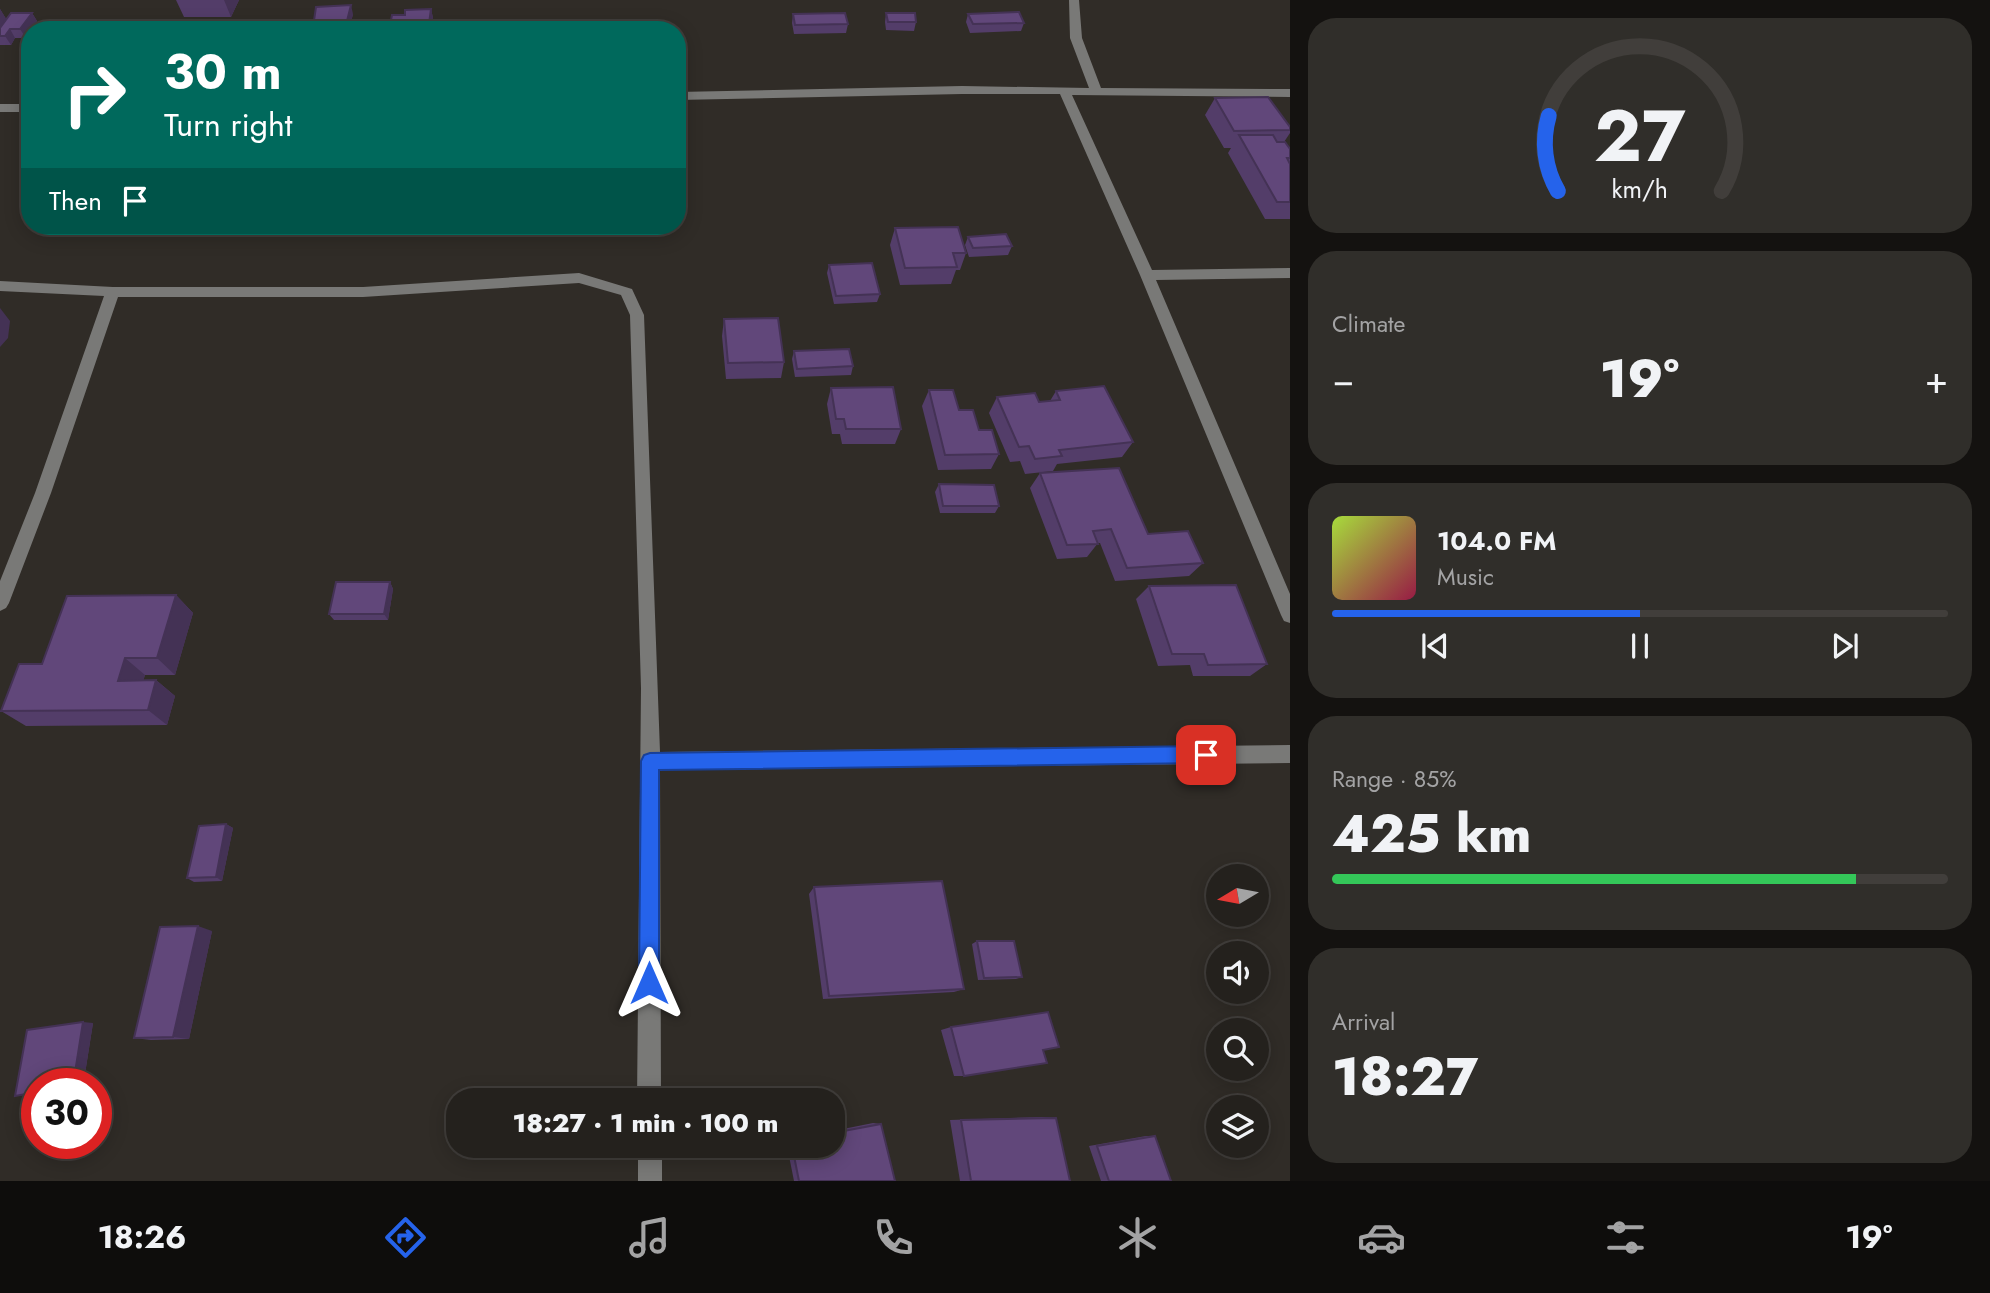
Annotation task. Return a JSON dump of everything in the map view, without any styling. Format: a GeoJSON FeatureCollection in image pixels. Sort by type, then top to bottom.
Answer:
{"type":"FeatureCollection","features":[{"type":"Feature","properties":{"kind":"street"},"geometry":{"type":"LineString","coordinates":[[1074,0],[1076,38],[1097,93]]}},
{"type":"Feature","properties":{"kind":"street"},"geometry":{"type":"LineString","coordinates":[[686,96],[962,90],[1290,93]]}},
{"type":"Feature","properties":{"kind":"street"},"geometry":{"type":"LineString","coordinates":[[1065,92],[1147,275],[1290,615]]}},
{"type":"Feature","properties":{"kind":"street"},"geometry":{"type":"LineString","coordinates":[[0,108],[21,108]]}},
{"type":"Feature","properties":{"kind":"street"},"geometry":{"type":"LineString","coordinates":[[1147,275],[1290,273]]}},
{"type":"Feature","properties":{"kind":"street"},"geometry":{"type":"LineString","coordinates":[[0,286],[113,292],[363,292],[579,278],[628,292],[637,315],[650,761],[649,1088]]}},
{"type":"Feature","properties":{"kind":"street"},"geometry":{"type":"LineString","coordinates":[[0,603],[43,493],[113,292]]}},
{"type":"Feature","properties":{"kind":"street"},"geometry":{"type":"LineString","coordinates":[[650,761],[1290,754]]}},
{"type":"Feature","properties":{"kind":"street"},"geometry":{"type":"LineString","coordinates":[[650,1158],[650,1181]]}},
{"type":"Feature","properties":{"kind":"building"},"geometry":{"type":"Polygon","coordinates":[[[351,5],[347,21],[314,21],[316,7],[351,5]]]}},
{"type":"Feature","properties":{"kind":"building"},"geometry":{"type":"Polygon","coordinates":[[[431,9],[429,21],[391,21],[392,15],[405,15],[405,10],[431,9]]]}},
{"type":"Feature","properties":{"kind":"building"},"geometry":{"type":"Polygon","coordinates":[[[1019,12],[1024,23],[973,24],[968,14],[1019,12]]]}},
{"type":"Feature","properties":{"kind":"building"},"geometry":{"type":"Polygon","coordinates":[[[11,13],[32,13],[26,21],[21,21],[20,29],[10,29],[5,36],[0,36],[0,28],[11,13]]]}},
{"type":"Feature","properties":{"kind":"building"},"geometry":{"type":"Polygon","coordinates":[[[845,13],[848,24],[795,25],[793,14],[845,13]]]}},
{"type":"Feature","properties":{"kind":"building"},"geometry":{"type":"Polygon","coordinates":[[[886,13],[915,13],[916,22],[888,22],[886,13]]]}},
{"type":"Feature","properties":{"kind":"building"},"geometry":{"type":"Polygon","coordinates":[[[1268,97],[1290,130],[1234,131],[1215,98],[1268,97]]]}},
{"type":"Feature","properties":{"kind":"building"},"geometry":{"type":"Polygon","coordinates":[[[1239,135],[1273,135],[1277,142],[1285,142],[1290,149],[1290,158],[1287,158],[1290,164],[1290,202],[1277,202],[1239,135]]]}},
{"type":"Feature","properties":{"kind":"building"},"geometry":{"type":"Polygon","coordinates":[[[958,227],[966,253],[953,253],[957,267],[905,268],[895,228],[958,227]]]}},
{"type":"Feature","properties":{"kind":"building"},"geometry":{"type":"Polygon","coordinates":[[[1006,234],[1012,246],[973,248],[968,237],[1006,234]]]}},
{"type":"Feature","properties":{"kind":"building"},"geometry":{"type":"Polygon","coordinates":[[[872,263],[880,294],[836,296],[829,265],[872,263]]]}},
{"type":"Feature","properties":{"kind":"building"},"geometry":{"type":"Polygon","coordinates":[[[778,318],[784,362],[728,363],[724,319],[778,318]]]}},
{"type":"Feature","properties":{"kind":"building"},"geometry":{"type":"Polygon","coordinates":[[[849,349],[853,366],[797,369],[794,351],[849,349]]]}},
{"type":"Feature","properties":{"kind":"building"},"geometry":{"type":"Polygon","coordinates":[[[1104,386],[1133,442],[1059,450],[1062,456],[1035,459],[1029,446],[1019,447],[997,397],[1035,393],[1039,402],[1060,400],[1056,391],[1104,386]]]}},
{"type":"Feature","properties":{"kind":"building"},"geometry":{"type":"Polygon","coordinates":[[[893,387],[901,429],[846,429],[844,419],[836,419],[831,388],[893,387]]]}},
{"type":"Feature","properties":{"kind":"building"},"geometry":{"type":"Polygon","coordinates":[[[929,390],[953,390],[959,410],[973,410],[979,430],[992,430],[999,454],[945,455],[929,390]]]}},
{"type":"Feature","properties":{"kind":"building"},"geometry":{"type":"Polygon","coordinates":[[[1119,468],[1148,534],[1188,531],[1203,563],[1127,568],[1111,529],[1093,531],[1098,544],[1067,545],[1040,473],[1119,468]]]}},
{"type":"Feature","properties":{"kind":"building"},"geometry":{"type":"Polygon","coordinates":[[[939,484],[994,485],[999,506],[943,506],[939,484]]]}},
{"type":"Feature","properties":{"kind":"building"},"geometry":{"type":"Polygon","coordinates":[[[336,582],[390,582],[384,614],[329,614],[336,582]]]}},
{"type":"Feature","properties":{"kind":"building"},"geometry":{"type":"Polygon","coordinates":[[[1236,585],[1267,664],[1208,665],[1204,654],[1172,654],[1149,586],[1236,585]]]}},
{"type":"Feature","properties":{"kind":"building"},"geometry":{"type":"Polygon","coordinates":[[[176,595],[157,658],[125,658],[118,681],[156,680],[148,710],[1,711],[19,664],[42,664],[67,596],[176,595]]]}},
{"type":"Feature","properties":{"kind":"building"},"geometry":{"type":"Polygon","coordinates":[[[226,824],[216,877],[187,878],[199,826],[226,824]]]}},
{"type":"Feature","properties":{"kind":"building"},"geometry":{"type":"Polygon","coordinates":[[[942,881],[964,989],[829,996],[814,887],[942,881]]]}},
{"type":"Feature","properties":{"kind":"building"},"geometry":{"type":"Polygon","coordinates":[[[198,926],[173,1037],[134,1038],[160,927],[198,926]]]}},
{"type":"Feature","properties":{"kind":"building"},"geometry":{"type":"Polygon","coordinates":[[[977,941],[1014,941],[1022,977],[984,978],[977,941]]]}},
{"type":"Feature","properties":{"kind":"building"},"geometry":{"type":"Polygon","coordinates":[[[1048,1012],[1059,1047],[1043,1050],[1047,1063],[964,1076],[951,1027],[1048,1012]]]}},
{"type":"Feature","properties":{"kind":"building"},"geometry":{"type":"Polygon","coordinates":[[[83,1022],[76,1068],[21,1068],[21,1095],[15,1096],[27,1030],[83,1022]]]}},
{"type":"Feature","properties":{"kind":"building"},"geometry":{"type":"Polygon","coordinates":[[[1056,1118],[1070,1181],[971,1181],[961,1120],[1056,1118]]]}},
{"type":"Feature","properties":{"kind":"building"},"geometry":{"type":"Polygon","coordinates":[[[881,1124],[895,1181],[799,1181],[794,1158],[845,1158],[845,1131],[881,1124]]]}},
{"type":"Feature","properties":{"kind":"building"},"geometry":{"type":"Polygon","coordinates":[[[1155,1136],[1171,1181],[1109,1181],[1097,1146],[1155,1136]]]}},
{"type":"Feature","properties":{"kind":"route"},"geometry":{"type":"LineString","coordinates":[[649,983],[650,761],[1206,755]]}}]}
